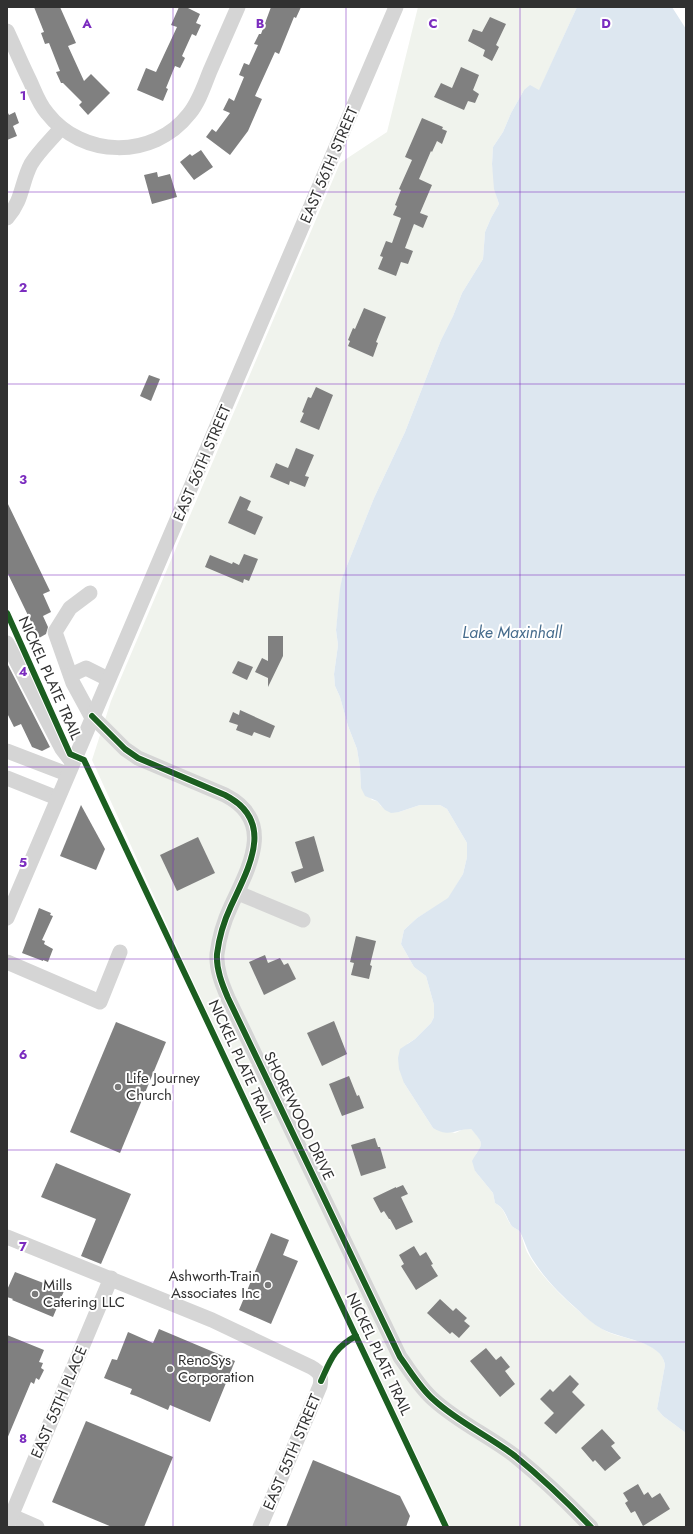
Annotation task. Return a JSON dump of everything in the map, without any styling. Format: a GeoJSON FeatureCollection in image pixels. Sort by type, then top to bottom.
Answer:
{"type":"FeatureCollection","features":[{"type":"Feature","properties":{"kind":"street"},"geometry":{"type":"LineString","coordinates":[[7,32],[39,102],[48,115],[61,128],[78,139],[89,144],[116,149],[144,145],[169,133],[185,118],[198,100],[238,7]]}},
{"type":"Feature","properties":{"kind":"street","name":"EAST 56TH STREET"},"geometry":{"type":"LineString","coordinates":[[7,918],[108,679],[233,392],[396,7]]}},
{"type":"Feature","properties":{"kind":"street"},"geometry":{"type":"LineString","coordinates":[[7,218],[17,204],[32,164],[61,128]]}},
{"type":"Feature","properties":{"kind":"street","name":"SHOREWOOD DRIVE"},"geometry":{"type":"LineString","coordinates":[[90,593],[70,608],[55,632],[71,675],[92,717],[130,753],[144,761],[234,799],[247,811],[254,824],[255,841],[251,858],[238,893],[230,907],[219,943],[217,964],[228,998],[400,1357],[417,1382],[437,1403],[446,1411],[514,1456],[554,1490],[591,1527]]}},
{"type":"Feature","properties":{"kind":"street"},"geometry":{"type":"LineString","coordinates":[[7,643],[59,743],[70,768],[46,766],[7,751]]}},
{"type":"Feature","properties":{"kind":"street"},"geometry":{"type":"LineString","coordinates":[[71,675],[86,668],[108,679]]}},
{"type":"Feature","properties":{"kind":"street"},"geometry":{"type":"LineString","coordinates":[[46,766],[59,743]]}},
{"type":"Feature","properties":{"kind":"street"},"geometry":{"type":"LineString","coordinates":[[8,781],[57,798]]}},
{"type":"Feature","properties":{"kind":"street"},"geometry":{"type":"LineString","coordinates":[[238,893],[303,920]]}},
{"type":"Feature","properties":{"kind":"street"},"geometry":{"type":"LineString","coordinates":[[7,962],[100,1002],[120,952]]}},
{"type":"Feature","properties":{"kind":"street"},"geometry":{"type":"LineString","coordinates":[[7,1237],[111,1278],[226,1327],[311,1367],[316,1370],[321,1378]]}},
{"type":"Feature","properties":{"kind":"street","name":"EAST 55TH PLACE"},"geometry":{"type":"LineString","coordinates":[[8,1519],[111,1278]]}},
{"type":"Feature","properties":{"kind":"street","name":"EAST 55TH STREET"},"geometry":{"type":"LineString","coordinates":[[260,1527],[321,1378]]}},
{"type":"Feature","properties":{"kind":"street"},"geometry":{"type":"LineString","coordinates":[[8,1519],[37,1527]]}},
{"type":"Feature","properties":{"kind":"path"},"geometry":{"type":"LineString","coordinates":[[321,1378],[334,1353],[342,1344],[356,1336]]}},
{"type":"Feature","properties":{"kind":"shaded area"},"geometry":{"type":"Polygon","coordinates":[[[418,7],[577,7],[539,91],[524,90],[511,113],[503,132],[493,147],[492,164],[499,204],[485,232],[483,259],[462,293],[441,340],[405,432],[374,498],[342,578],[336,630],[338,645],[334,674],[335,686],[357,749],[361,787],[372,800],[377,801],[381,806],[399,812],[420,805],[440,805],[447,809],[467,843],[467,857],[463,874],[448,899],[417,918],[404,930],[401,944],[414,967],[426,976],[434,1005],[434,1017],[431,1023],[415,1039],[407,1044],[404,1083],[433,1128],[455,1133],[464,1129],[471,1129],[479,1138],[481,1147],[476,1154],[475,1171],[493,1193],[495,1203],[503,1210],[511,1225],[520,1232],[527,1252],[532,1260],[558,1292],[598,1326],[610,1333],[643,1343],[658,1351],[663,1357],[665,1365],[657,1409],[663,1416],[686,1433],[686,1527],[450,1527],[182,958],[92,760],[111,701],[340,163],[387,132],[418,7]]]}},
{"type":"Feature","properties":{"kind":"water","name":"Lake Maxinhall"},"geometry":{"type":"Polygon","coordinates":[[[577,7],[672,7],[686,29],[686,1433],[663,1416],[657,1409],[665,1365],[662,1357],[648,1346],[602,1329],[592,1323],[565,1299],[533,1260],[520,1232],[511,1225],[503,1210],[495,1203],[493,1193],[475,1171],[472,1161],[481,1145],[479,1139],[471,1129],[448,1133],[433,1128],[404,1083],[399,1069],[398,1058],[400,1049],[415,1039],[431,1023],[434,1017],[434,1005],[426,976],[414,967],[401,944],[404,930],[417,918],[448,898],[463,874],[467,857],[467,843],[447,809],[440,805],[420,805],[391,813],[385,810],[377,801],[365,796],[361,788],[357,749],[335,686],[334,674],[338,645],[336,630],[342,578],[374,498],[405,432],[441,340],[462,293],[483,259],[485,232],[499,204],[494,189],[492,164],[493,147],[503,132],[511,113],[524,90],[530,85],[539,90],[577,7]]]}},
{"type":"Feature","properties":{"kind":"building"},"geometry":{"type":"Polygon","coordinates":[[[34,7],[60,7],[76,43],[68,46],[84,81],[91,74],[110,93],[88,115],[79,105],[82,102],[63,83],[61,83],[56,72],[60,71],[49,43],[45,44],[41,33],[44,32],[34,7]]]}},
{"type":"Feature","properties":{"kind":"building"},"geometry":{"type":"Polygon","coordinates":[[[179,7],[186,7],[200,14],[196,23],[201,25],[196,36],[192,34],[182,56],[185,58],[180,68],[175,66],[166,88],[168,89],[163,101],[137,90],[146,68],[156,72],[177,27],[171,25],[179,7]]]}},
{"type":"Feature","properties":{"kind":"building"},"geometry":{"type":"Polygon","coordinates":[[[271,7],[301,7],[296,18],[294,17],[279,54],[275,52],[255,96],[262,99],[248,131],[230,155],[206,137],[212,129],[216,132],[230,113],[223,110],[229,98],[234,101],[244,77],[239,75],[244,63],[249,65],[258,45],[254,44],[259,34],[261,34],[271,7]]]}},
{"type":"Feature","properties":{"kind":"building"},"geometry":{"type":"Polygon","coordinates":[[[490,17],[506,24],[496,45],[499,47],[492,61],[483,56],[485,50],[468,41],[473,29],[482,32],[490,17]]]}},
{"type":"Feature","properties":{"kind":"building"},"geometry":{"type":"Polygon","coordinates":[[[461,67],[479,75],[473,90],[479,94],[475,103],[468,101],[464,110],[434,97],[441,83],[452,88],[461,67]]]}},
{"type":"Feature","properties":{"kind":"building"},"geometry":{"type":"Polygon","coordinates":[[[7,111],[9,115],[15,112],[19,123],[13,126],[17,136],[7,140],[7,111]]]}},
{"type":"Feature","properties":{"kind":"building"},"geometry":{"type":"Polygon","coordinates":[[[422,118],[443,127],[442,129],[447,131],[442,144],[437,141],[432,152],[431,151],[419,179],[432,185],[420,213],[428,216],[423,228],[414,224],[405,248],[413,251],[408,264],[401,262],[396,276],[378,269],[383,257],[380,256],[386,241],[392,243],[401,218],[393,215],[401,190],[399,189],[412,160],[405,157],[422,118]]]}},
{"type":"Feature","properties":{"kind":"building"},"geometry":{"type":"Polygon","coordinates":[[[201,150],[213,167],[194,180],[180,162],[190,154],[192,156],[201,150]]]}},
{"type":"Feature","properties":{"kind":"building"},"geometry":{"type":"Polygon","coordinates":[[[157,172],[158,177],[170,174],[177,197],[152,204],[144,175],[157,172]]]}},
{"type":"Feature","properties":{"kind":"building"},"geometry":{"type":"Polygon","coordinates":[[[364,308],[386,317],[376,342],[378,343],[373,357],[348,346],[350,341],[348,340],[353,328],[355,329],[364,308]]]}},
{"type":"Feature","properties":{"kind":"building"},"geometry":{"type":"Polygon","coordinates":[[[149,375],[160,379],[151,401],[140,396],[149,375]]]}},
{"type":"Feature","properties":{"kind":"building"},"geometry":{"type":"Polygon","coordinates":[[[316,387],[333,395],[319,430],[300,422],[308,397],[311,398],[316,387]]]}},
{"type":"Feature","properties":{"kind":"building"},"geometry":{"type":"Polygon","coordinates":[[[296,448],[314,455],[305,476],[309,477],[305,487],[290,481],[289,485],[270,477],[276,463],[288,468],[296,448]]]}},
{"type":"Feature","properties":{"kind":"building"},"geometry":{"type":"Polygon","coordinates":[[[240,496],[251,501],[247,510],[263,517],[255,535],[228,523],[240,496]]]}},
{"type":"Feature","properties":{"kind":"building"},"geometry":{"type":"Polygon","coordinates":[[[7,502],[50,591],[43,594],[51,612],[43,616],[48,627],[46,634],[39,638],[7,572],[7,502]]]}},
{"type":"Feature","properties":{"kind":"building"},"geometry":{"type":"Polygon","coordinates":[[[244,554],[258,559],[249,581],[244,579],[243,583],[205,567],[210,555],[232,564],[233,562],[239,565],[244,554]]]}},
{"type":"Feature","properties":{"kind":"building"},"geometry":{"type":"Polygon","coordinates":[[[268,636],[283,636],[283,656],[268,687],[268,678],[255,672],[262,658],[268,661],[268,636]]]}},
{"type":"Feature","properties":{"kind":"building"},"geometry":{"type":"Polygon","coordinates":[[[238,661],[253,667],[247,680],[232,673],[238,661]]]}},
{"type":"Feature","properties":{"kind":"building"},"geometry":{"type":"Polygon","coordinates":[[[7,663],[50,747],[42,751],[32,747],[21,724],[14,727],[7,713],[7,663]]]}},
{"type":"Feature","properties":{"kind":"building"},"geometry":{"type":"Polygon","coordinates":[[[240,710],[275,726],[270,738],[254,732],[252,736],[236,730],[238,725],[229,722],[233,712],[239,715],[240,710]]]}},
{"type":"Feature","properties":{"kind":"building"},"geometry":{"type":"Polygon","coordinates":[[[81,805],[105,849],[96,870],[60,856],[81,805]]]}},
{"type":"Feature","properties":{"kind":"building"},"geometry":{"type":"Polygon","coordinates":[[[314,836],[324,871],[295,883],[291,872],[303,868],[295,842],[314,836]]]}},
{"type":"Feature","properties":{"kind":"building"},"geometry":{"type":"Polygon","coordinates":[[[198,837],[215,873],[177,891],[160,855],[198,837]]]}},
{"type":"Feature","properties":{"kind":"building"},"geometry":{"type":"Polygon","coordinates":[[[39,908],[51,913],[50,915],[53,916],[42,940],[45,941],[44,944],[53,949],[48,962],[22,953],[39,908]]]}},
{"type":"Feature","properties":{"kind":"building"},"geometry":{"type":"Polygon","coordinates":[[[356,936],[376,941],[370,965],[372,966],[369,979],[351,975],[354,963],[350,962],[356,936]]]}},
{"type":"Feature","properties":{"kind":"building"},"geometry":{"type":"Polygon","coordinates":[[[265,955],[268,963],[280,958],[284,965],[288,963],[296,979],[264,995],[249,962],[265,955]]]}},
{"type":"Feature","properties":{"kind":"building"},"geometry":{"type":"Polygon","coordinates":[[[334,1021],[347,1054],[322,1066],[307,1033],[334,1021]]]}},
{"type":"Feature","properties":{"kind":"building","name":"Life Journey Church"},"geometry":{"type":"Polygon","coordinates":[[[116,1022],[166,1042],[120,1153],[70,1132],[116,1022]]]}},
{"type":"Feature","properties":{"kind":"building"},"geometry":{"type":"Polygon","coordinates":[[[349,1076],[357,1096],[359,1095],[364,1108],[342,1116],[329,1084],[349,1076]]]}},
{"type":"Feature","properties":{"kind":"building"},"geometry":{"type":"Polygon","coordinates":[[[375,1138],[378,1147],[380,1147],[386,1168],[361,1176],[351,1145],[375,1138]]]}},
{"type":"Feature","properties":{"kind":"building"},"geometry":{"type":"Polygon","coordinates":[[[56,1163],[131,1194],[101,1264],[81,1256],[96,1219],[41,1197],[56,1163]]]}},
{"type":"Feature","properties":{"kind":"building"},"geometry":{"type":"Polygon","coordinates":[[[403,1185],[408,1194],[401,1197],[413,1222],[396,1230],[384,1211],[381,1213],[373,1198],[403,1185]]]}},
{"type":"Feature","properties":{"kind":"building","name":"Ashworth-Train Associates Inc"},"geometry":{"type":"Polygon","coordinates":[[[271,1233],[289,1240],[283,1255],[298,1261],[271,1324],[239,1310],[271,1233]]]}},
{"type":"Feature","properties":{"kind":"building"},"geometry":{"type":"Polygon","coordinates":[[[414,1246],[420,1256],[426,1252],[433,1264],[431,1265],[438,1276],[416,1290],[401,1266],[404,1264],[399,1255],[414,1246]]]}},
{"type":"Feature","properties":{"kind":"building","name":"Mills Catering LLC"},"geometry":{"type":"Polygon","coordinates":[[[15,1272],[64,1291],[53,1317],[7,1297],[7,1290],[15,1272]]]}},
{"type":"Feature","properties":{"kind":"building"},"geometry":{"type":"Polygon","coordinates":[[[440,1299],[453,1311],[456,1308],[467,1318],[464,1321],[470,1326],[459,1338],[452,1332],[450,1334],[427,1313],[440,1299]]]}},
{"type":"Feature","properties":{"kind":"building","name":"RenoSys Corporation"},"geometry":{"type":"Polygon","coordinates":[[[159,1329],[235,1361],[210,1422],[170,1405],[168,1410],[130,1394],[132,1389],[104,1378],[112,1359],[117,1360],[128,1332],[153,1343],[159,1329]]]}},
{"type":"Feature","properties":{"kind":"building"},"geometry":{"type":"Polygon","coordinates":[[[7,1335],[44,1350],[39,1362],[43,1363],[41,1368],[44,1370],[39,1380],[36,1378],[34,1384],[31,1382],[7,1439],[7,1335]]]}},
{"type":"Feature","properties":{"kind":"building"},"geometry":{"type":"Polygon","coordinates":[[[486,1348],[496,1360],[501,1356],[510,1367],[505,1371],[515,1384],[500,1397],[470,1361],[486,1348]]]}},
{"type":"Feature","properties":{"kind":"building"},"geometry":{"type":"Polygon","coordinates":[[[570,1375],[579,1384],[572,1392],[585,1405],[556,1434],[544,1423],[554,1413],[540,1399],[550,1389],[553,1392],[570,1375]]]}},
{"type":"Feature","properties":{"kind":"building"},"geometry":{"type":"Polygon","coordinates":[[[86,1421],[173,1457],[144,1527],[112,1527],[52,1502],[86,1421]]]}},
{"type":"Feature","properties":{"kind":"building"},"geometry":{"type":"Polygon","coordinates":[[[602,1429],[615,1443],[611,1446],[621,1458],[605,1471],[595,1460],[593,1462],[581,1448],[602,1429]]]}},
{"type":"Feature","properties":{"kind":"building"},"geometry":{"type":"Polygon","coordinates":[[[313,1460],[400,1496],[410,1516],[406,1527],[286,1527],[313,1460]]]}},
{"type":"Feature","properties":{"kind":"building"},"geometry":{"type":"Polygon","coordinates":[[[638,1484],[644,1495],[648,1492],[652,1498],[660,1493],[670,1509],[643,1526],[635,1511],[631,1513],[625,1503],[628,1501],[623,1493],[638,1484]]]}},
{"type":"Feature","properties":{"kind":"cycle path","name":"NICKEL PLATE TRAIL"},"geometry":{"type":"LineString","coordinates":[[7,613],[70,754],[84,760],[446,1527]]}},
{"type":"Feature","properties":{"kind":"cycle path","name":"NICKEL PLATE TRAIL"},"geometry":{"type":"LineString","coordinates":[[92,716],[125,749],[138,758],[225,795],[241,806],[250,818],[254,831],[254,846],[245,876],[228,912],[220,936],[217,954],[217,965],[220,976],[228,998],[400,1357],[420,1385],[434,1400],[463,1422],[515,1456],[554,1490],[591,1527]]}},
{"type":"Feature","properties":{"kind":"cycle path","name":"NICKEL PLATE TRAIL"},"geometry":{"type":"LineString","coordinates":[[321,1381],[334,1355],[343,1345],[356,1336]]}},
{"type":"Feature","properties":{"kind":"place","name":"Life Journey Church"},"geometry":{"type":"Point","coordinates":[118,1087]}},
{"type":"Feature","properties":{"kind":"place","name":"Ashworth-Train Associates Inc"},"geometry":{"type":"Point","coordinates":[268,1285]}},
{"type":"Feature","properties":{"kind":"place","name":"Mills Catering LLC"},"geometry":{"type":"Point","coordinates":[35,1294]}},
{"type":"Feature","properties":{"kind":"place","name":"RenoSys Corporation"},"geometry":{"type":"Point","coordinates":[170,1369]}}]}
